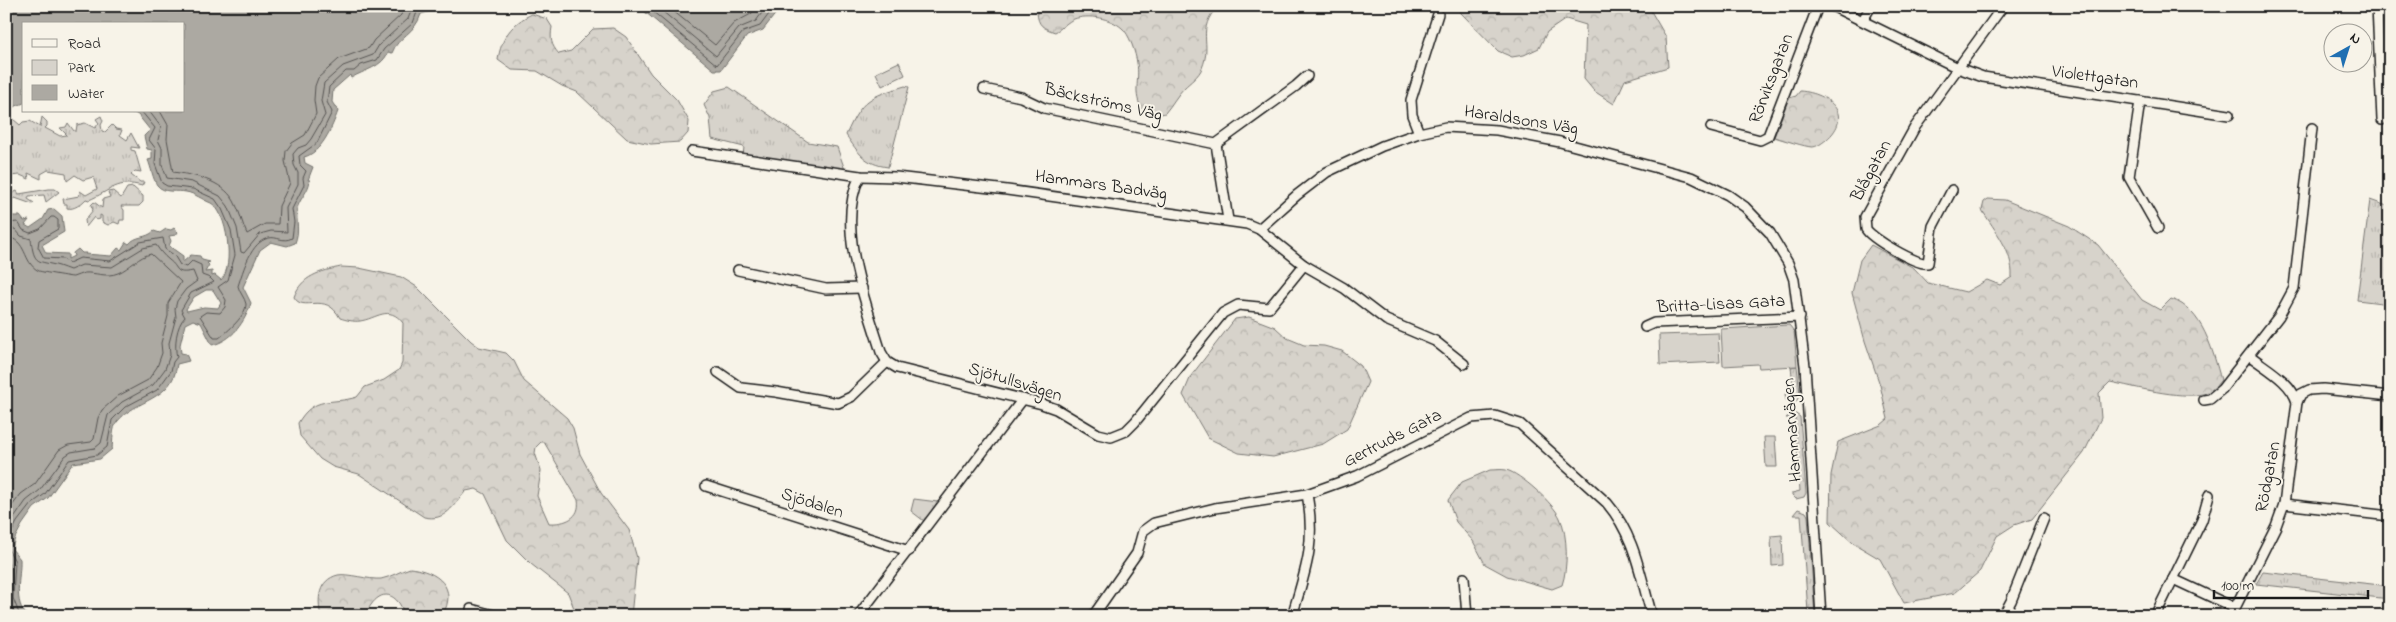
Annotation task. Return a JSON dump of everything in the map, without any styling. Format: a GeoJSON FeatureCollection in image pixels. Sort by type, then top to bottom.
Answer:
{"type":"FeatureCollection","features":[{"type":"Feature","properties":{"kind":"street","name":"Rörviksgatan"},"geometry":{"type":"LineString","coordinates":[[1711,126],[1760,140],[1768,136],[1818,6]]}},
{"type":"Feature","properties":{"kind":"street"},"geometry":{"type":"LineString","coordinates":[[1832,6],[1958,68]]}},
{"type":"Feature","properties":{"kind":"street"},"geometry":{"type":"LineString","coordinates":[[1862,20],[1871,6]]}},
{"type":"Feature","properties":{"kind":"street","name":"Blågatan"},"geometry":{"type":"LineString","coordinates":[[1952,190],[1933,226],[1928,263],[1924,264],[1914,261],[1873,237],[1866,229],[1865,217],[1901,149],[2003,6]]}},
{"type":"Feature","properties":{"kind":"street"},"geometry":{"type":"LineString","coordinates":[[2377,6],[2382,120]]}},
{"type":"Feature","properties":{"kind":"street"},"geometry":{"type":"LineString","coordinates":[[1419,133],[1412,115],[1411,100],[1438,14]]}},
{"type":"Feature","properties":{"kind":"street","name":"Violettgatan"},"geometry":{"type":"LineString","coordinates":[[1958,68],[1983,77],[2229,115]]}},
{"type":"Feature","properties":{"kind":"street"},"geometry":{"type":"LineString","coordinates":[[1228,220],[1216,144],[1307,76]]}},
{"type":"Feature","properties":{"kind":"street","name":"Bäckströms Väg"},"geometry":{"type":"LineString","coordinates":[[984,89],[1020,97],[1044,108],[1216,144]]}},
{"type":"Feature","properties":{"kind":"street"},"geometry":{"type":"LineString","coordinates":[[2140,101],[2129,177],[2158,228]]}},
{"type":"Feature","properties":{"kind":"street","name":"Haraldsons Väg"},"geometry":{"type":"LineString","coordinates":[[1260,229],[1297,195],[1327,172],[1364,153],[1419,133],[1456,127],[1497,130],[1578,146],[1691,177],[1715,187],[1745,207],[1760,221],[1778,246]]}},
{"type":"Feature","properties":{"kind":"street"},"geometry":{"type":"LineString","coordinates":[[2204,400],[2210,399],[2222,389],[2285,308],[2294,288],[2312,128]]}},
{"type":"Feature","properties":{"kind":"street","name":"Hammars Badväg"},"geometry":{"type":"LineString","coordinates":[[692,151],[860,176],[896,176],[1247,224],[1260,229],[1304,265],[1344,288],[1386,320],[1440,344],[1464,364]]}},
{"type":"Feature","properties":{"kind":"street"},"geometry":{"type":"LineString","coordinates":[[718,372],[741,388],[838,403],[851,396],[887,362],[881,352],[854,256],[851,216],[855,186],[860,176]]}},
{"type":"Feature","properties":{"kind":"street","name":"Hammarvägen"},"geometry":{"type":"LineString","coordinates":[[1778,246],[1794,280],[1800,317],[1821,616]]}},
{"type":"Feature","properties":{"kind":"street","name":"Sjötullsvägen"},"geometry":{"type":"LineString","coordinates":[[887,362],[897,368],[1056,409],[1098,434],[1111,438],[1135,422],[1223,313],[1238,305],[1269,308],[1304,265]]}},
{"type":"Feature","properties":{"kind":"street"},"geometry":{"type":"LineString","coordinates":[[738,270],[826,289],[862,288]]}},
{"type":"Feature","properties":{"kind":"street","name":"Britta-Lisas Gata"},"geometry":{"type":"LineString","coordinates":[[1645,327],[1654,323],[1800,317]]}},
{"type":"Feature","properties":{"kind":"street"},"geometry":{"type":"LineString","coordinates":[[2249,355],[2293,390],[2297,402]]}},
{"type":"Feature","properties":{"kind":"street"},"geometry":{"type":"LineString","coordinates":[[2297,402],[2301,394],[2316,389],[2390,396]]}},
{"type":"Feature","properties":{"kind":"street"},"geometry":{"type":"LineString","coordinates":[[858,616],[1023,399]]}},
{"type":"Feature","properties":{"kind":"street","name":"Rödgatan"},"geometry":{"type":"LineString","coordinates":[[2233,612],[2276,526],[2284,504],[2297,402]]}},
{"type":"Feature","properties":{"kind":"street","name":"Gertruds Gata"},"geometry":{"type":"LineString","coordinates":[[1093,616],[1133,560],[1143,531],[1148,527],[1215,508],[1307,494],[1357,476],[1471,418],[1495,416],[1514,420],[1529,430],[1598,493],[1618,516],[1636,552],[1652,616]]}},
{"type":"Feature","properties":{"kind":"street","name":"Sjödalen"},"geometry":{"type":"LineString","coordinates":[[706,486],[909,551]]}},
{"type":"Feature","properties":{"kind":"street"},"geometry":{"type":"LineString","coordinates":[[1292,616],[1312,544],[1311,517],[1307,494]]}},
{"type":"Feature","properties":{"kind":"street"},"geometry":{"type":"LineString","coordinates":[[2155,616],[2202,520],[2209,495]]}},
{"type":"Feature","properties":{"kind":"street"},"geometry":{"type":"LineString","coordinates":[[2284,504],[2390,516]]}},
{"type":"Feature","properties":{"kind":"street"},"geometry":{"type":"LineString","coordinates":[[2003,616],[2012,601],[2044,518]]}},
{"type":"Feature","properties":{"kind":"street"},"geometry":{"type":"LineString","coordinates":[[1464,578],[1467,616]]}},
{"type":"Feature","properties":{"kind":"street"},"geometry":{"type":"LineString","coordinates":[[2173,579],[2233,612]]}},
{"type":"Feature","properties":{"kind":"street"},"geometry":{"type":"LineString","coordinates":[[471,609],[497,616]]}},
{"type":"Feature","properties":{"kind":"green space"},"geometry":{"type":"Polygon","coordinates":[[[1042,6],[1218,6],[1207,23],[1205,59],[1201,71],[1181,91],[1165,113],[1157,115],[1143,111],[1140,105],[1137,93],[1138,70],[1134,49],[1122,28],[1106,19],[1086,17],[1072,20],[1055,32],[1044,28],[1040,23],[1037,12],[1042,6]]]}},
{"type":"Feature","properties":{"kind":"green space"},"geometry":{"type":"Polygon","coordinates":[[[1460,6],[1648,6],[1666,37],[1668,67],[1625,80],[1614,104],[1594,91],[1584,79],[1586,25],[1566,19],[1547,32],[1539,48],[1524,55],[1512,57],[1498,51],[1461,13],[1460,6]]]}},
{"type":"Feature","properties":{"kind":"green space"},"geometry":{"type":"Polygon","coordinates":[[[532,14],[547,19],[552,27],[551,38],[554,48],[559,54],[571,51],[593,29],[613,28],[626,37],[651,74],[677,100],[689,121],[688,133],[680,142],[651,144],[627,139],[577,92],[562,86],[537,71],[512,70],[498,60],[502,45],[509,32],[519,22],[532,14]]]}},
{"type":"Feature","properties":{"kind":"green space"},"geometry":{"type":"Polygon","coordinates":[[[899,62],[905,75],[882,86],[876,73],[899,62]]]}},
{"type":"Feature","properties":{"kind":"green space"},"geometry":{"type":"Polygon","coordinates":[[[905,86],[909,87],[888,167],[880,166],[863,157],[846,135],[857,114],[868,101],[883,93],[905,86]]]}},
{"type":"Feature","properties":{"kind":"green space"},"geometry":{"type":"Polygon","coordinates":[[[729,87],[808,142],[837,147],[845,170],[743,156],[744,147],[712,139],[710,118],[704,105],[714,91],[729,87]]]}},
{"type":"Feature","properties":{"kind":"green space"},"geometry":{"type":"Polygon","coordinates":[[[1800,91],[1820,96],[1829,101],[1835,107],[1838,114],[1838,122],[1834,131],[1826,140],[1816,146],[1805,146],[1774,137],[1789,98],[1796,96],[1800,91]]]}},
{"type":"Feature","properties":{"kind":"green space"},"geometry":{"type":"Polygon","coordinates":[[[101,116],[103,121],[101,125],[102,131],[105,132],[112,125],[116,129],[122,130],[120,135],[127,140],[131,133],[139,148],[131,147],[131,150],[135,151],[141,172],[135,171],[131,175],[140,182],[144,182],[142,186],[134,184],[120,185],[89,200],[86,199],[77,206],[67,208],[67,204],[64,204],[63,199],[79,196],[80,191],[86,195],[97,189],[93,177],[83,180],[75,175],[67,181],[66,173],[48,170],[41,174],[41,179],[28,173],[29,179],[20,175],[10,176],[11,185],[8,184],[7,120],[13,119],[20,125],[23,122],[30,121],[40,127],[42,117],[47,122],[45,128],[60,136],[67,135],[60,128],[66,127],[68,123],[74,131],[76,131],[77,125],[85,123],[95,128],[99,123],[96,119],[101,116]]]}},
{"type":"Feature","properties":{"kind":"green space"},"geometry":{"type":"Polygon","coordinates":[[[133,187],[143,196],[143,202],[139,206],[121,206],[124,210],[124,220],[120,220],[119,224],[114,222],[108,225],[102,222],[102,216],[100,215],[100,219],[96,220],[94,217],[86,227],[85,220],[93,210],[91,205],[94,202],[102,208],[103,199],[110,197],[108,192],[113,191],[121,198],[127,188],[133,187]]]}},
{"type":"Feature","properties":{"kind":"green space"},"geometry":{"type":"Polygon","coordinates":[[[55,189],[59,192],[46,202],[44,195],[29,196],[28,199],[34,203],[32,204],[15,198],[6,201],[7,196],[17,191],[19,194],[55,189]]]}},
{"type":"Feature","properties":{"kind":"green space"},"geometry":{"type":"Polygon","coordinates":[[[1988,199],[2005,200],[2069,226],[2098,245],[2142,300],[2160,310],[2171,299],[2182,304],[2199,322],[2205,333],[2221,380],[2208,392],[2193,395],[2156,392],[2110,382],[2099,393],[2101,418],[2084,453],[2032,519],[2014,525],[1997,536],[1980,571],[1955,593],[1904,603],[1880,559],[1853,543],[1830,522],[1831,475],[1838,442],[1881,425],[1888,419],[1880,385],[1865,341],[1852,293],[1860,260],[1871,245],[1914,268],[1928,283],[1966,292],[1987,280],[2000,285],[2012,277],[2010,259],[2006,250],[1982,210],[1984,202],[1988,199]]]}},
{"type":"Feature","properties":{"kind":"green space"},"geometry":{"type":"Polygon","coordinates":[[[2370,200],[2390,207],[2390,267],[2386,293],[2390,294],[2390,304],[2357,300],[2370,200]]]}},
{"type":"Feature","properties":{"kind":"green space"},"geometry":{"type":"Polygon","coordinates":[[[341,267],[359,268],[401,277],[417,287],[479,347],[506,353],[514,361],[524,381],[567,418],[573,428],[580,454],[601,493],[629,530],[637,558],[631,616],[577,616],[568,593],[531,564],[507,540],[485,494],[476,489],[466,491],[444,515],[432,518],[424,517],[359,474],[333,467],[320,459],[300,436],[298,423],[310,408],[324,402],[357,397],[365,387],[384,380],[399,370],[402,363],[403,323],[398,317],[387,313],[366,320],[350,321],[340,318],[328,305],[303,304],[294,297],[301,284],[307,279],[319,273],[341,267]],[[541,442],[536,447],[535,453],[541,471],[537,496],[549,523],[566,521],[571,519],[577,511],[578,500],[544,442],[541,442]]]}},
{"type":"Feature","properties":{"kind":"green space"},"geometry":{"type":"Polygon","coordinates":[[[1249,317],[1275,327],[1287,338],[1304,345],[1324,346],[1342,351],[1361,366],[1368,382],[1347,429],[1323,444],[1273,457],[1239,453],[1208,438],[1183,395],[1191,376],[1235,319],[1249,317]]]}},
{"type":"Feature","properties":{"kind":"green space"},"geometry":{"type":"Polygon","coordinates":[[[1789,325],[1794,331],[1797,366],[1759,368],[1758,364],[1723,366],[1721,329],[1789,325]]]}},
{"type":"Feature","properties":{"kind":"green space"},"geometry":{"type":"Polygon","coordinates":[[[1718,333],[1720,362],[1660,365],[1659,335],[1718,333]]]}},
{"type":"Feature","properties":{"kind":"green space"},"geometry":{"type":"Polygon","coordinates":[[[1797,366],[1800,394],[1796,402],[1792,404],[1786,400],[1785,394],[1794,393],[1791,367],[1797,366]]]}},
{"type":"Feature","properties":{"kind":"green space"},"geometry":{"type":"Polygon","coordinates":[[[1793,412],[1800,417],[1806,493],[1804,497],[1796,499],[1792,493],[1800,491],[1795,418],[1786,418],[1793,412]]]}},
{"type":"Feature","properties":{"kind":"green space"},"geometry":{"type":"Polygon","coordinates":[[[1764,437],[1775,437],[1777,467],[1766,467],[1764,437]]]}},
{"type":"Feature","properties":{"kind":"green space"},"geometry":{"type":"Polygon","coordinates":[[[1490,470],[1506,470],[1520,477],[1544,497],[1557,512],[1563,525],[1566,542],[1565,570],[1562,585],[1552,589],[1507,576],[1485,564],[1473,541],[1456,522],[1448,500],[1462,482],[1490,470]]]}},
{"type":"Feature","properties":{"kind":"green space"},"geometry":{"type":"Polygon","coordinates":[[[914,499],[938,502],[924,521],[911,511],[914,499]]]}},
{"type":"Feature","properties":{"kind":"green space"},"geometry":{"type":"Polygon","coordinates":[[[1798,509],[1806,512],[1808,516],[1815,616],[1810,616],[1808,612],[1801,515],[1793,515],[1798,509]]]}},
{"type":"Feature","properties":{"kind":"green space"},"geometry":{"type":"Polygon","coordinates":[[[1782,535],[1783,565],[1772,566],[1771,536],[1782,535]]]}},
{"type":"Feature","properties":{"kind":"green space"},"geometry":{"type":"Polygon","coordinates":[[[410,568],[429,573],[442,582],[448,597],[447,606],[442,616],[408,616],[394,598],[384,595],[371,605],[365,616],[321,616],[319,604],[320,591],[326,581],[331,578],[342,575],[381,579],[410,568]]]}},
{"type":"Feature","properties":{"kind":"green space"},"geometry":{"type":"Polygon","coordinates":[[[2263,572],[2390,586],[2390,599],[2256,584],[2263,572]]]}},
{"type":"Feature","properties":{"kind":"water"},"geometry":{"type":"Polygon","coordinates":[[[6,6],[430,6],[428,12],[421,14],[415,26],[398,43],[392,53],[388,52],[378,65],[351,78],[350,75],[333,90],[332,102],[338,111],[333,125],[316,151],[304,157],[305,163],[313,167],[308,180],[310,180],[308,188],[298,206],[298,226],[295,243],[287,246],[271,242],[260,250],[243,287],[251,303],[237,330],[226,339],[212,345],[201,323],[193,320],[185,324],[180,345],[181,353],[186,354],[189,361],[177,364],[174,376],[161,393],[133,408],[117,422],[113,431],[112,449],[100,459],[73,463],[48,498],[34,508],[22,525],[12,549],[20,559],[19,597],[23,611],[28,616],[6,616],[6,217],[10,220],[12,216],[20,216],[24,221],[29,220],[25,225],[30,228],[43,219],[48,210],[54,209],[62,216],[64,232],[42,245],[46,253],[68,254],[68,259],[74,256],[73,253],[78,249],[85,254],[111,256],[118,248],[121,250],[126,242],[129,244],[135,239],[154,231],[160,233],[166,229],[171,230],[174,228],[178,232],[176,235],[169,236],[171,241],[169,246],[183,256],[183,262],[191,255],[200,256],[202,260],[210,262],[207,263],[209,265],[205,272],[212,271],[212,276],[215,275],[221,280],[228,264],[225,227],[217,208],[192,194],[182,191],[163,190],[157,185],[148,160],[152,159],[152,150],[147,149],[144,136],[150,130],[138,115],[133,112],[185,112],[185,22],[22,22],[22,104],[6,110],[6,6]],[[206,290],[194,297],[186,309],[187,311],[204,307],[218,308],[221,303],[213,290],[206,290]]]}},
{"type":"Feature","properties":{"kind":"water"},"geometry":{"type":"Polygon","coordinates":[[[638,6],[780,6],[780,8],[763,30],[747,36],[721,70],[714,70],[638,6]]]}}]}
